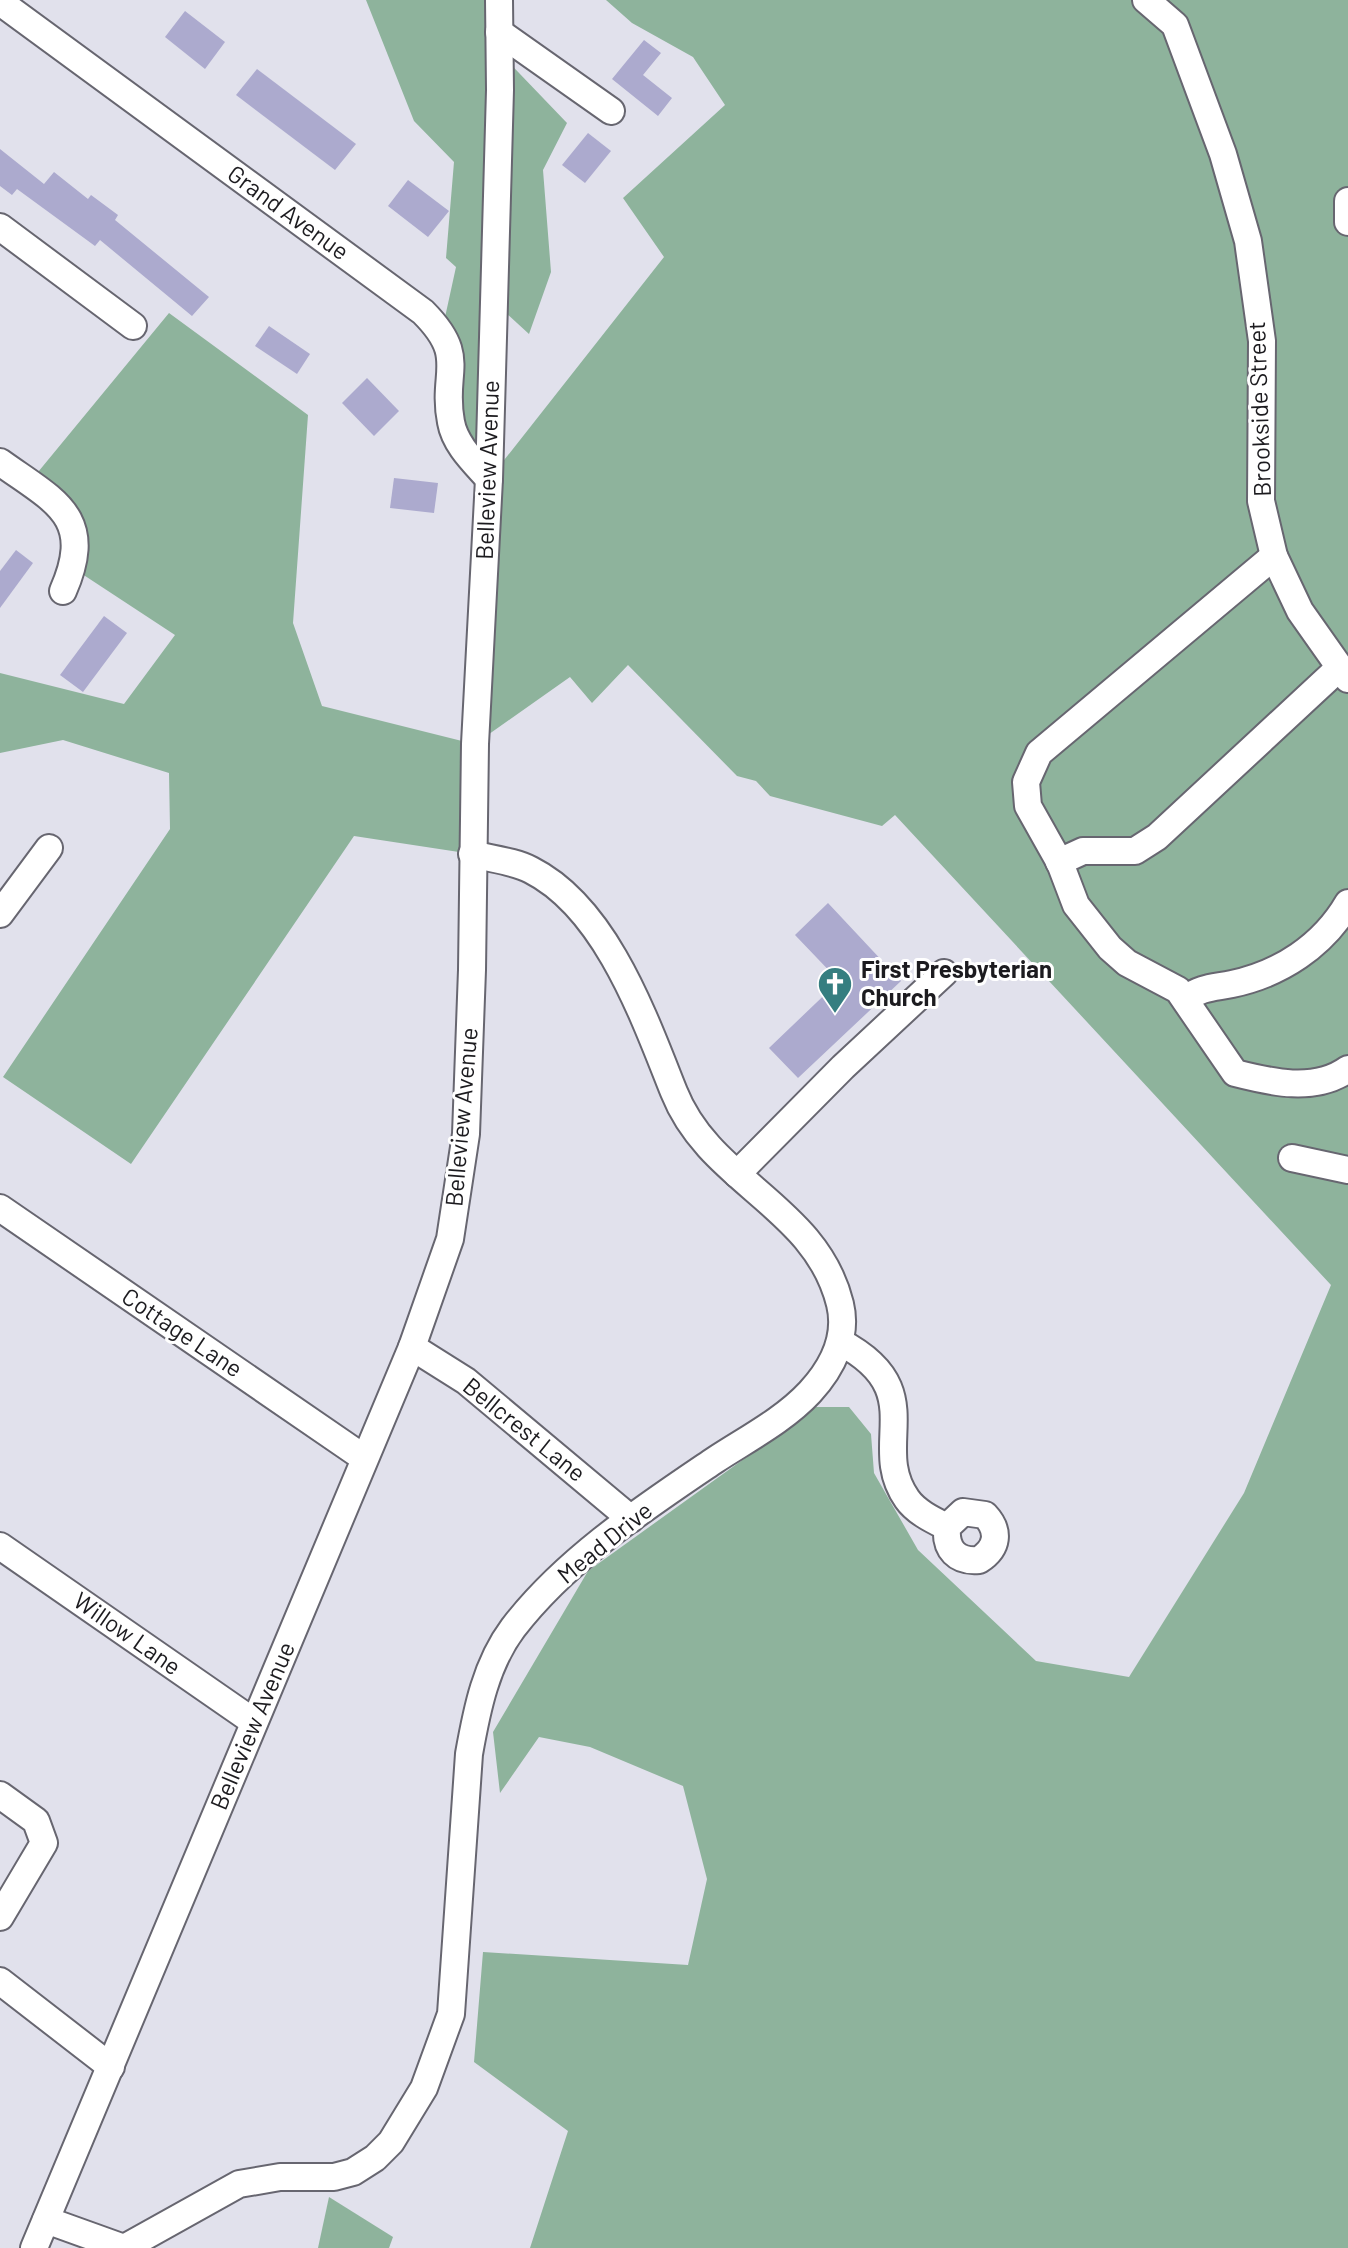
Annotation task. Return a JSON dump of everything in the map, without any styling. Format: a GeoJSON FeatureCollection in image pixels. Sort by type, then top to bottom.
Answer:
{"type":"FeatureCollection","features":[{"type":"Feature","properties":{"kind":"street","name":"Belleview Avenue"},"geometry":{"type":"LineString","coordinates":[[34,2248],[412,1347],[450,1239],[460,1189],[472,970],[472,854],[489,479],[500,90],[499,0]]}},
{"type":"Feature","properties":{"kind":"street","name":"Brookside Street"},"geometry":{"type":"LineString","coordinates":[[1146,0],[1175,25],[1223,154],[1248,241],[1262,341],[1261,501],[1274,556],[1300,611],[1343,674]]}},
{"type":"Feature","properties":{"kind":"street","name":"Grand Avenue"},"geometry":{"type":"LineString","coordinates":[[0,2],[423,312],[442,331],[452,355],[451,423],[462,448],[489,479]]}},
{"type":"Feature","properties":{"kind":"street"},"geometry":{"type":"LineString","coordinates":[[499,32],[611,111]]}},
{"type":"Feature","properties":{"kind":"street"},"geometry":{"type":"LineString","coordinates":[[1348,201],[1348,221]]}},
{"type":"Feature","properties":{"kind":"street"},"geometry":{"type":"LineString","coordinates":[[0,227],[133,326]]}},
{"type":"Feature","properties":{"kind":"street"},"geometry":{"type":"LineString","coordinates":[[0,462],[60,505],[76,531],[73,568],[63,591]]}},
{"type":"Feature","properties":{"kind":"street"},"geometry":{"type":"LineString","coordinates":[[1274,556],[1039,753],[1026,782],[1028,806],[1059,862],[1076,905],[1110,948],[1127,963],[1178,990],[1235,1073],[1281,1085],[1329,1077],[1348,1069]]}},
{"type":"Feature","properties":{"kind":"street"},"geometry":{"type":"LineString","coordinates":[[1059,862],[1083,851],[1135,851],[1157,837],[1343,674]]}},
{"type":"Feature","properties":{"kind":"street"},"geometry":{"type":"LineString","coordinates":[[0,914],[49,848]]}},
{"type":"Feature","properties":{"kind":"street","name":"Mead Drive"},"geometry":{"type":"LineString","coordinates":[[46,2220],[124,2248],[239,2184],[280,2177],[334,2177],[353,2172],[375,2158],[391,2142],[424,2088],[451,2014],[468,1769],[487,1677],[498,1651],[523,1617],[552,1586],[631,1519],[789,1411],[823,1376],[845,1327],[840,1303],[820,1252],[696,1133],[681,1110],[648,1024],[587,916],[570,897],[528,868],[472,854]]}},
{"type":"Feature","properties":{"kind":"street"},"geometry":{"type":"LineString","coordinates":[[1185,999],[1203,986],[1232,984],[1282,968],[1306,952],[1338,920],[1348,903]]}},
{"type":"Feature","properties":{"kind":"street"},"geometry":{"type":"LineString","coordinates":[[737,1174],[843,1067],[944,973]]}},
{"type":"Feature","properties":{"kind":"street"},"geometry":{"type":"LineString","coordinates":[[1292,1158],[1348,1170]]}},
{"type":"Feature","properties":{"kind":"street","name":"Cottage Lane"},"geometry":{"type":"LineString","coordinates":[[0,1208],[364,1458]]}},
{"type":"Feature","properties":{"kind":"street"},"geometry":{"type":"LineString","coordinates":[[840,1342],[869,1363],[891,1392],[897,1421],[894,1463],[907,1499],[920,1512],[947,1527]]}},
{"type":"Feature","properties":{"kind":"street","name":"Bellcrest Lane"},"geometry":{"type":"LineString","coordinates":[[412,1347],[466,1381],[631,1519]]}},
{"type":"Feature","properties":{"kind":"street","name":"Willow Lane"},"geometry":{"type":"LineString","coordinates":[[0,1546],[254,1722]]}},
{"type":"Feature","properties":{"kind":"street"},"geometry":{"type":"LineString","coordinates":[[0,1795],[36,1821],[44,1843],[0,1917]]}},
{"type":"Feature","properties":{"kind":"street"},"geometry":{"type":"LineString","coordinates":[[0,1981],[111,2067]]}},
{"type":"Feature","properties":{"kind":"green space"},"geometry":{"type":"Polygon","coordinates":[[[366,0],[499,0],[499,52],[567,123],[543,170],[551,272],[529,334],[495,303],[490,478],[664,257],[623,198],[725,105],[693,57],[632,23],[606,0],[1348,0],[1348,2248],[530,2248],[568,2131],[474,2062],[483,1952],[688,1965],[707,1879],[683,1786],[590,1747],[539,1737],[500,1793],[493,1732],[588,1571],[816,1407],[849,1407],[871,1434],[874,1473],[918,1550],[1036,1661],[1129,1677],[1244,1493],[1331,1285],[895,815],[882,826],[770,796],[756,781],[737,776],[628,665],[592,703],[570,677],[475,744],[472,854],[354,836],[131,1164],[3,1077],[170,829],[169,773],[63,740],[0,753],[0,673],[124,704],[175,635],[73,568],[75,531],[29,483],[169,313],[308,415],[293,623],[322,706],[474,744],[489,480],[462,448],[442,331],[456,267],[446,258],[454,162],[414,121],[366,0]]]}},
{"type":"Feature","properties":{"kind":"green space"},"geometry":{"type":"Polygon","coordinates":[[[329,2197],[393,2237],[389,2248],[318,2248],[329,2197]]]}},
{"type":"Feature","properties":{"kind":"building"},"geometry":{"type":"Polygon","coordinates":[[[185,11],[225,42],[205,69],[165,37],[185,11]]]}},
{"type":"Feature","properties":{"kind":"building"},"geometry":{"type":"Polygon","coordinates":[[[644,40],[661,53],[643,75],[672,98],[658,116],[612,79],[644,40]]]}},
{"type":"Feature","properties":{"kind":"building"},"geometry":{"type":"Polygon","coordinates":[[[257,69],[356,144],[335,170],[236,95],[257,69]]]}},
{"type":"Feature","properties":{"kind":"building"},"geometry":{"type":"Polygon","coordinates":[[[588,133],[611,151],[585,183],[562,165],[588,133]]]}},
{"type":"Feature","properties":{"kind":"building"},"geometry":{"type":"Polygon","coordinates":[[[0,149],[44,184],[54,172],[88,199],[91,195],[118,215],[115,220],[209,297],[192,316],[100,240],[95,246],[17,189],[12,195],[0,186],[0,149]]]}},
{"type":"Feature","properties":{"kind":"building"},"geometry":{"type":"Polygon","coordinates":[[[408,180],[449,211],[428,237],[388,206],[408,180]]]}},
{"type":"Feature","properties":{"kind":"building"},"geometry":{"type":"Polygon","coordinates":[[[269,326],[310,354],[297,374],[255,346],[269,326]]]}},
{"type":"Feature","properties":{"kind":"building"},"geometry":{"type":"Polygon","coordinates":[[[367,378],[399,411],[374,436],[342,403],[367,378]]]}},
{"type":"Feature","properties":{"kind":"building"},"geometry":{"type":"Polygon","coordinates":[[[394,478],[438,483],[434,513],[390,508],[394,478]]]}},
{"type":"Feature","properties":{"kind":"building"},"geometry":{"type":"Polygon","coordinates":[[[16,550],[33,563],[0,608],[0,571],[16,550]]]}},
{"type":"Feature","properties":{"kind":"building"},"geometry":{"type":"Polygon","coordinates":[[[104,616],[127,633],[83,692],[60,675],[104,616]]]}},
{"type":"Feature","properties":{"kind":"building","name":"First Presbyterian Church"},"geometry":{"type":"Polygon","coordinates":[[[828,903],[901,981],[798,1078],[769,1048],[839,981],[795,935],[828,903]]]}},
{"type":"Feature","properties":{"kind":"place","name":"First Presbyterian Church"},"geometry":{"type":"Point","coordinates":[835,1015]}}]}
